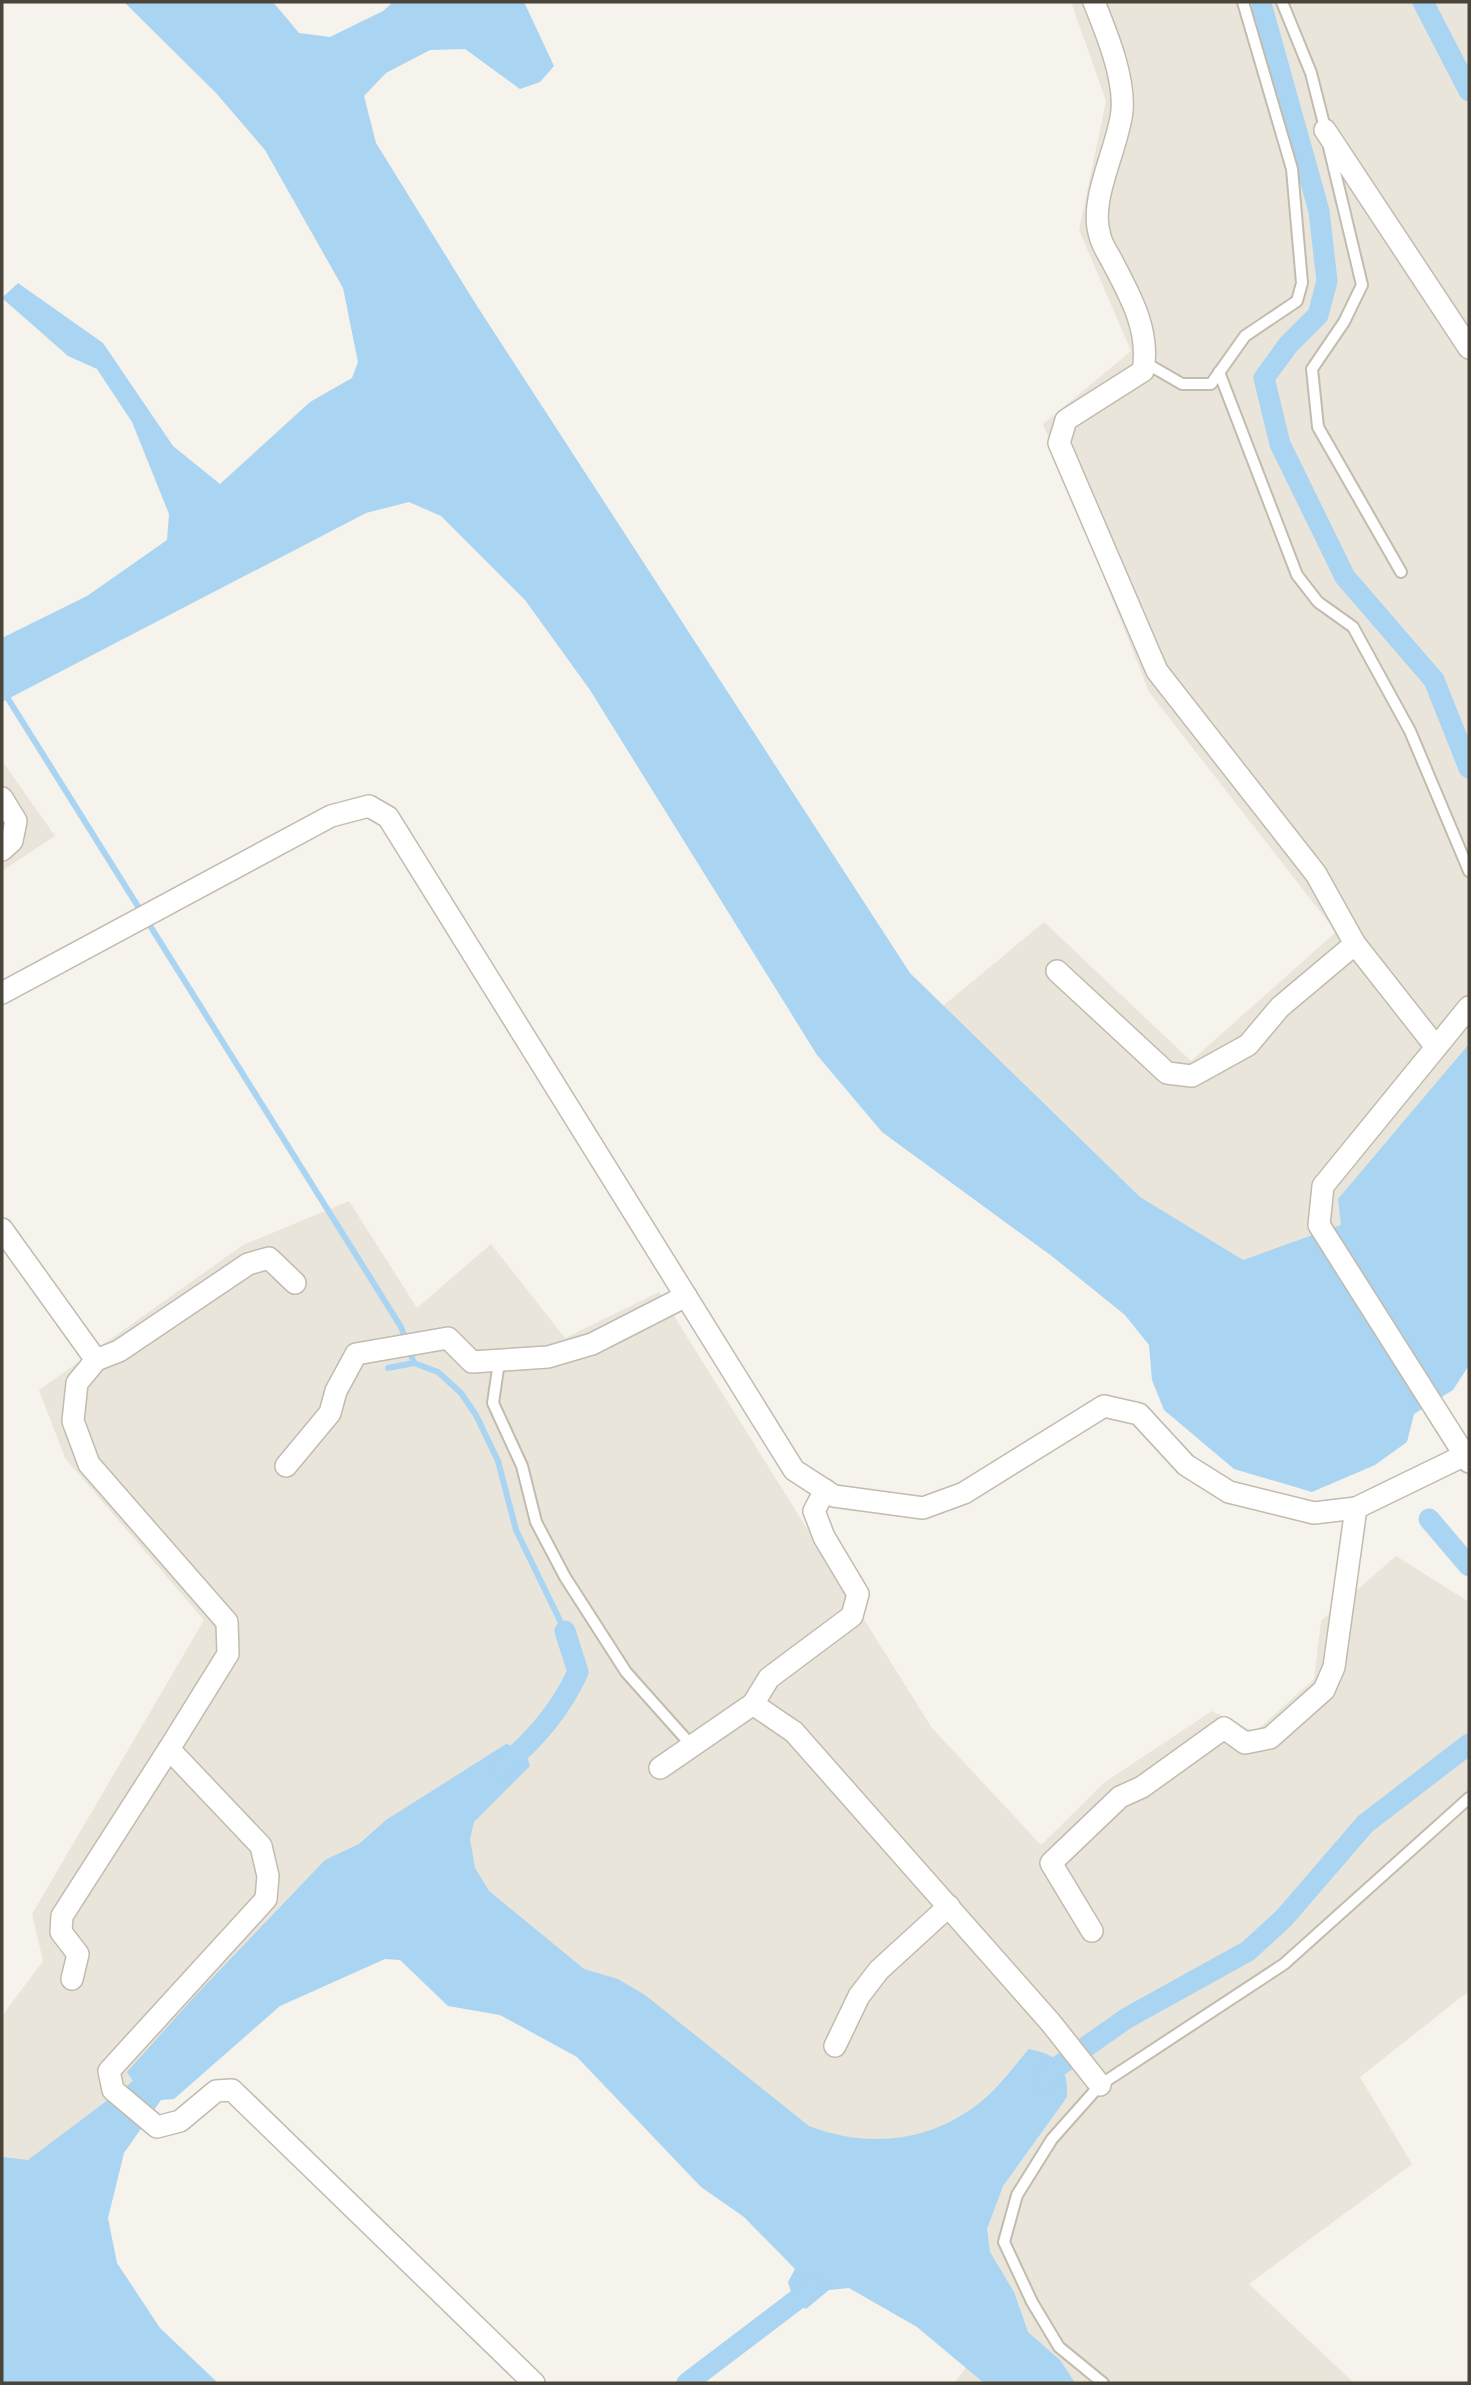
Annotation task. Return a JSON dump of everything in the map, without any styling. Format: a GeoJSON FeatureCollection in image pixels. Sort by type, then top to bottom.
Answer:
{"type":"FeatureCollection","features":[{"type":"Feature","properties":{"kind":"street"},"geometry":{"type":"LineString","coordinates":[[1094,2],[1112,50],[1122,107],[1115,150],[1098,201],[1099,235],[1134,301],[1147,348],[1143,371],[1066,420],[1059,443],[1157,671],[1316,874],[1355,944],[1436,1047]]}},
{"type":"Feature","properties":{"kind":"street"},"geometry":{"type":"LineString","coordinates":[[1325,130],[1469,348]]}},
{"type":"Feature","properties":{"kind":"street"},"geometry":{"type":"LineString","coordinates":[[2,798],[16,821],[12,841],[2,850]]}},
{"type":"Feature","properties":{"kind":"street"},"geometry":{"type":"LineString","coordinates":[[2,993],[331,816],[369,806],[388,817],[794,1470],[834,1496],[923,1508],[964,1493],[1104,1406],[1139,1414],[1186,1465],[1229,1492],[1314,1513],[1356,1508],[1466,1459],[1319,1225],[1323,1186],[1469,1007]]}},
{"type":"Feature","properties":{"kind":"street"},"geometry":{"type":"LineString","coordinates":[[1057,971],[1167,1073],[1192,1076],[1248,1045],[1280,1007],[1355,944]]}},
{"type":"Feature","properties":{"kind":"street"},"geometry":{"type":"LineString","coordinates":[[2,1229],[96,1360]]}},
{"type":"Feature","properties":{"kind":"street"},"geometry":{"type":"LineString","coordinates":[[72,1979],[78,1954],[61,1932],[62,1916],[228,1654],[227,1622],[89,1464],[73,1421],[77,1383],[96,1360],[119,1351],[248,1264],[268,1258],[295,1283]]}},
{"type":"Feature","properties":{"kind":"street"},"geometry":{"type":"LineString","coordinates":[[286,1466],[331,1413],[336,1391],[356,1354],[448,1338],[471,1362],[548,1357],[592,1344],[686,1296]]}},
{"type":"Feature","properties":{"kind":"street"},"geometry":{"type":"LineString","coordinates":[[660,1769],[753,1704],[769,1678],[852,1616],[858,1594],[824,1537],[814,1511],[825,1490]]}},
{"type":"Feature","properties":{"kind":"street"},"geometry":{"type":"LineString","coordinates":[[1092,1931],[1051,1863],[1120,1797],[1142,1787],[1224,1728],[1244,1743],[1270,1738],[1324,1690],[1334,1667],[1356,1508]]}},
{"type":"Feature","properties":{"kind":"street"},"geometry":{"type":"LineString","coordinates":[[753,1704],[794,1732],[1051,2023],[1099,2084]]}},
{"type":"Feature","properties":{"kind":"street"},"geometry":{"type":"LineString","coordinates":[[169,1749],[261,1846],[268,1876],[266,1899],[109,2071],[113,2090],[157,2127],[180,2121],[216,2091],[232,2090],[534,2383]]}},
{"type":"Feature","properties":{"kind":"street"},"geometry":{"type":"LineString","coordinates":[[835,2046],[859,1996],[879,1970],[949,1906]]}},
{"type":"Feature","properties":{"kind":"lane"},"geometry":{"type":"LineString","coordinates":[[1144,362],[1182,384],[1211,384],[1245,336],[1297,301],[1302,283],[1292,169],[1243,2]]}},
{"type":"Feature","properties":{"kind":"lane"},"geometry":{"type":"LineString","coordinates":[[1282,2],[1311,72],[1362,285],[1344,322],[1312,369],[1318,427],[1401,572]]}},
{"type":"Feature","properties":{"kind":"lane"},"geometry":{"type":"LineString","coordinates":[[1219,372],[1297,575],[1318,602],[1353,627],[1410,732],[1469,871]]}},
{"type":"Feature","properties":{"kind":"lane"},"geometry":{"type":"LineString","coordinates":[[499,1362],[493,1403],[522,1466],[536,1522],[565,1577],[626,1672],[692,1746]]}},
{"type":"Feature","properties":{"kind":"lane"},"geometry":{"type":"LineString","coordinates":[[1103,2383],[1059,2347],[1032,2302],[1004,2242],[1017,2196],[1052,2139],[1099,2084],[1284,1964],[1469,1798]]}},
{"type":"Feature","properties":{"kind":"shaded area"},"geometry":{"type":"Polygon","coordinates":[[[1071,2],[1469,2],[1469,1129],[1388,1228],[1238,1285],[931,1016],[1044,922],[1191,1061],[1336,932],[1149,692],[1043,424],[1131,351],[1079,230],[1106,101],[1071,2]]]}},
{"type":"Feature","properties":{"kind":"shaded area"},"geometry":{"type":"Polygon","coordinates":[[[2,761],[55,836],[2,871],[2,761]]]}},
{"type":"Feature","properties":{"kind":"shaded area"},"geometry":{"type":"Polygon","coordinates":[[[349,1201],[417,1308],[491,1244],[565,1338],[659,1292],[932,1728],[1041,1845],[1105,1782],[1212,1711],[1255,1732],[1314,1679],[1321,1621],[1396,1556],[1469,1602],[1469,1991],[1360,2077],[1412,2164],[1249,2284],[1354,2383],[954,2383],[995,2330],[415,1842],[34,2191],[2,2162],[2,2016],[43,1961],[32,1914],[204,1620],[65,1458],[39,1390],[243,1245],[349,1201]]]}},
{"type":"Feature","properties":{"kind":"water"},"geometry":{"type":"Polygon","coordinates":[[[124,2],[273,2],[299,33],[330,37],[383,11],[393,2],[524,2],[554,66],[540,82],[520,89],[465,49],[430,50],[386,73],[364,96],[376,143],[477,306],[910,973],[1140,1197],[1243,1260],[1341,1225],[1338,1199],[1469,1044],[1469,1365],[1453,1390],[1414,1414],[1407,1442],[1375,1465],[1312,1492],[1234,1469],[1164,1410],[1152,1380],[1149,1345],[1125,1315],[1053,1257],[882,1132],[817,1055],[590,690],[525,600],[441,516],[409,502],[366,513],[2,702],[2,638],[87,596],[167,540],[169,514],[132,422],[97,369],[68,356],[2,298],[18,283],[103,343],[173,446],[220,484],[310,402],[352,378],[358,362],[343,288],[265,150],[216,93],[124,2]]]}},
{"type":"Feature","properties":{"kind":"water"},"geometry":{"type":"Polygon","coordinates":[[[506,1744],[525,1749],[530,1766],[474,1822],[470,1839],[475,1868],[489,1891],[584,1969],[618,1979],[645,1995],[809,2126],[831,2133],[874,2139],[918,2134],[959,2117],[978,2104],[1029,2049],[1048,2055],[1060,2064],[1066,2077],[1067,2097],[1003,2186],[987,2229],[990,2252],[1014,2292],[1028,2332],[1060,2360],[1075,2383],[984,2383],[917,2327],[849,2288],[829,2290],[806,2309],[794,2302],[788,2282],[795,2269],[744,2217],[701,2187],[577,2057],[500,2015],[448,2006],[400,1960],[385,1959],[280,2006],[174,2099],[161,2100],[124,2153],[108,2218],[117,2263],[160,2328],[218,2383],[2,2383],[2,2157],[28,2160],[133,2081],[127,2072],[195,1996],[325,1860],[359,1844],[386,1820],[506,1744]]]}},
{"type":"Feature","properties":{"kind":"waterway"},"geometry":{"type":"LineString","coordinates":[[1423,2],[1469,91]]}},
{"type":"Feature","properties":{"kind":"waterway"},"geometry":{"type":"LineString","coordinates":[[1262,7],[1319,211],[1327,281],[1318,315],[1288,345],[1264,378],[1280,444],[1345,577],[1434,680],[1469,768]]}},
{"type":"Feature","properties":{"kind":"waterway"},"geometry":{"type":"LineString","coordinates":[[2,689],[401,1327],[414,1363]]}},
{"type":"Feature","properties":{"kind":"waterway"},"geometry":{"type":"LineString","coordinates":[[388,1368],[414,1363],[438,1372],[461,1393],[476,1415],[498,1461],[516,1530],[565,1631]]}},
{"type":"Feature","properties":{"kind":"waterway"},"geometry":{"type":"LineString","coordinates":[[1429,1519],[1469,1566]]}},
{"type":"Feature","properties":{"kind":"waterway"},"geometry":{"type":"LineString","coordinates":[[502,1767],[546,1724],[578,1672],[565,1631]]}},
{"type":"Feature","properties":{"kind":"waterway"},"geometry":{"type":"LineString","coordinates":[[1044,2081],[1053,2070],[1127,2018],[1248,1951],[1284,1918],[1365,1824],[1469,1744]]}},
{"type":"Feature","properties":{"kind":"waterway"},"geometry":{"type":"LineString","coordinates":[[687,2383],[815,2286]]}}]}
